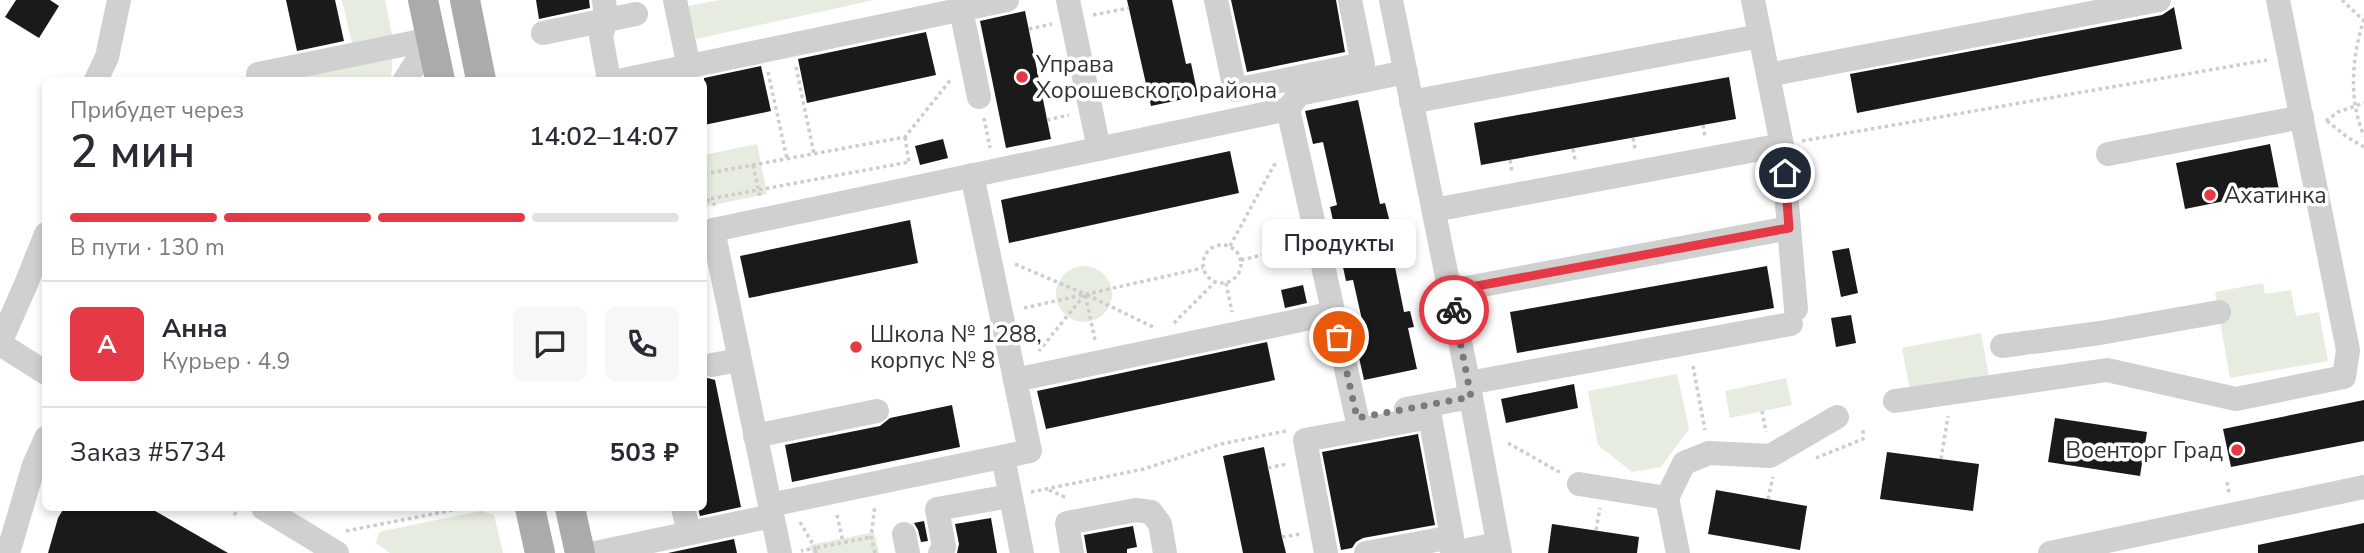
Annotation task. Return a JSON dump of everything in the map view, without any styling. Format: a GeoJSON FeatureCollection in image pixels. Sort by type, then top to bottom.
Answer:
{"type":"FeatureCollection","features":[{"type":"Feature","properties":{"kind":"main road"},"geometry":{"type":"LineString","coordinates":[[423,0],[439,77]]}},
{"type":"Feature","properties":{"kind":"main road"},"geometry":{"type":"LineString","coordinates":[[466,0],[480,77]]}},
{"type":"Feature","properties":{"kind":"main road"},"geometry":{"type":"LineString","coordinates":[[531,511],[540,553]]}},
{"type":"Feature","properties":{"kind":"main road"},"geometry":{"type":"LineString","coordinates":[[571,511],[580,553]]}},
{"type":"Feature","properties":{"kind":"street"},"geometry":{"type":"LineString","coordinates":[[97,77],[107,57],[119,0]]}},
{"type":"Feature","properties":{"kind":"street"},"geometry":{"type":"LineString","coordinates":[[675,0],[689,66]]}},
{"type":"Feature","properties":{"kind":"street"},"geometry":{"type":"LineString","coordinates":[[1068,0],[1099,149]]}},
{"type":"Feature","properties":{"kind":"street"},"geometry":{"type":"LineString","coordinates":[[1216,0],[1235,90],[1363,64],[1350,0]]}},
{"type":"Feature","properties":{"kind":"street"},"geometry":{"type":"LineString","coordinates":[[1366,553],[1455,547],[1499,549],[1470,390],[1411,102],[1394,0]]}},
{"type":"Feature","properties":{"kind":"street"},"geometry":{"type":"LineString","coordinates":[[1326,553],[1305,440],[1429,411],[1470,390],[1689,343],[1794,316],[1782,145],[1753,0]]}},
{"type":"Feature","properties":{"kind":"street"},"geometry":{"type":"LineString","coordinates":[[1768,75],[2159,0]]}},
{"type":"Feature","properties":{"kind":"street"},"geometry":{"type":"LineString","coordinates":[[1895,401],[2107,370],[2236,399],[2354,375],[2311,121],[2290,56],[2278,0]]}},
{"type":"Feature","properties":{"kind":"street"},"geometry":{"type":"LineString","coordinates":[[637,77],[1002,1]]}},
{"type":"Feature","properties":{"kind":"street"},"geometry":{"type":"LineString","coordinates":[[543,33],[605,10],[636,14]]}},
{"type":"Feature","properties":{"kind":"street"},"geometry":{"type":"LineString","coordinates":[[605,10],[601,36],[608,77]]}},
{"type":"Feature","properties":{"kind":"street"},"geometry":{"type":"LineString","coordinates":[[961,10],[979,97]]}},
{"type":"Feature","properties":{"kind":"street"},"geometry":{"type":"LineString","coordinates":[[1411,102],[1760,36]]}},
{"type":"Feature","properties":{"kind":"street"},"geometry":{"type":"LineString","coordinates":[[258,74],[431,39]]}},
{"type":"Feature","properties":{"kind":"street"},"geometry":{"type":"LineString","coordinates":[[407,77],[431,39]]}},
{"type":"Feature","properties":{"kind":"street"},"geometry":{"type":"LineString","coordinates":[[780,553],[777,508],[755,436],[713,230],[1288,109],[1299,94],[1406,72]]}},
{"type":"Feature","properties":{"kind":"street"},"geometry":{"type":"LineString","coordinates":[[1288,109],[1357,418]]}},
{"type":"Feature","properties":{"kind":"street"},"geometry":{"type":"LineString","coordinates":[[2109,154],[2311,121]]}},
{"type":"Feature","properties":{"kind":"street"},"geometry":{"type":"LineString","coordinates":[[1434,210],[1782,145]]}},
{"type":"Feature","properties":{"kind":"street"},"geometry":{"type":"LineString","coordinates":[[595,553],[689,533],[832,492],[1030,451],[989,253],[984,173]]}},
{"type":"Feature","properties":{"kind":"street"},"geometry":{"type":"LineString","coordinates":[[1450,291],[1789,228]]}},
{"type":"Feature","properties":{"kind":"street"},"geometry":{"type":"LineString","coordinates":[[42,244],[0,344],[42,370]]}},
{"type":"Feature","properties":{"kind":"street"},"geometry":{"type":"LineString","coordinates":[[2028,381],[2012,345],[2219,312]]}},
{"type":"Feature","properties":{"kind":"street"},"geometry":{"type":"LineString","coordinates":[[1015,380],[1334,313]]}},
{"type":"Feature","properties":{"kind":"street"},"geometry":{"type":"LineString","coordinates":[[712,365],[739,359]]}},
{"type":"Feature","properties":{"kind":"street"},"geometry":{"type":"LineString","coordinates":[[755,436],[877,411]]}},
{"type":"Feature","properties":{"kind":"street"},"geometry":{"type":"LineString","coordinates":[[1300,541],[1294,463],[1288,430],[1357,418],[1429,411]]}},
{"type":"Feature","properties":{"kind":"street"},"geometry":{"type":"LineString","coordinates":[[1429,411],[1455,547]]}},
{"type":"Feature","properties":{"kind":"street"},"geometry":{"type":"LineString","coordinates":[[1678,553],[1667,498],[1684,463],[1709,453],[1770,456],[1837,417]]}},
{"type":"Feature","properties":{"kind":"street"},"geometry":{"type":"LineString","coordinates":[[8,553],[34,465],[42,447]]}},
{"type":"Feature","properties":{"kind":"street"},"geometry":{"type":"LineString","coordinates":[[1003,457],[1022,553]]}},
{"type":"Feature","properties":{"kind":"street"},"geometry":{"type":"LineString","coordinates":[[1579,484],[1667,498]]}},
{"type":"Feature","properties":{"kind":"street"},"geometry":{"type":"LineString","coordinates":[[2050,553],[2364,486]]}},
{"type":"Feature","properties":{"kind":"street"},"geometry":{"type":"LineString","coordinates":[[940,553],[944,547],[937,509],[1010,496]]}},
{"type":"Feature","properties":{"kind":"street"},"geometry":{"type":"LineString","coordinates":[[1072,553],[1067,523],[1136,510],[1151,512],[1160,524],[1165,553]]}},
{"type":"Feature","properties":{"kind":"street"},"geometry":{"type":"LineString","coordinates":[[270,511],[342,542]]}},
{"type":"Feature","properties":{"kind":"street"},"geometry":{"type":"LineString","coordinates":[[684,511],[689,533]]}},
{"type":"Feature","properties":{"kind":"path"},"geometry":{"type":"LineString","coordinates":[[2342,0],[2364,20],[2353,67],[2356,106],[2364,136]]}},
{"type":"Feature","properties":{"kind":"path"},"geometry":{"type":"LineString","coordinates":[[791,45],[814,154]]}},
{"type":"Feature","properties":{"kind":"path"},"geometry":{"type":"LineString","coordinates":[[764,51],[787,159]]}},
{"type":"Feature","properties":{"kind":"path"},"geometry":{"type":"LineString","coordinates":[[707,173],[905,137],[971,55]]}},
{"type":"Feature","properties":{"kind":"path"},"geometry":{"type":"LineString","coordinates":[[1782,145],[2290,56]]}},
{"type":"Feature","properties":{"kind":"path"},"geometry":{"type":"LineString","coordinates":[[1089,102],[1147,90]]}},
{"type":"Feature","properties":{"kind":"path"},"geometry":{"type":"LineString","coordinates":[[979,97],[984,173]]}},
{"type":"Feature","properties":{"kind":"path"},"geometry":{"type":"LineString","coordinates":[[2311,121],[2364,103]]}},
{"type":"Feature","properties":{"kind":"path"},"geometry":{"type":"LineString","coordinates":[[2311,121],[2364,146]]}},
{"type":"Feature","properties":{"kind":"path"},"geometry":{"type":"LineString","coordinates":[[1230,246],[1274,165],[1300,159]]}},
{"type":"Feature","properties":{"kind":"path"},"geometry":{"type":"LineString","coordinates":[[707,199],[909,162]]}},
{"type":"Feature","properties":{"kind":"path"},"geometry":{"type":"LineString","coordinates":[[753,165],[764,219]]}},
{"type":"Feature","properties":{"kind":"path"},"geometry":{"type":"LineString","coordinates":[[1241,260],[1318,243]]}},
{"type":"Feature","properties":{"kind":"path"},"geometry":{"type":"LineString","coordinates":[[1224,244],[1235,249],[1241,260],[1242,266],[1237,277],[1226,283],[1215,282],[1205,274],[1203,268],[1204,256],[1212,247],[1224,244]]}},
{"type":"Feature","properties":{"kind":"path"},"geometry":{"type":"LineString","coordinates":[[989,253],[1085,294],[1153,327]]}},
{"type":"Feature","properties":{"kind":"path"},"geometry":{"type":"LineString","coordinates":[[1001,313],[1203,268]]}},
{"type":"Feature","properties":{"kind":"path"},"geometry":{"type":"LineString","coordinates":[[1173,324],[1215,282]]}},
{"type":"Feature","properties":{"kind":"path"},"geometry":{"type":"LineString","coordinates":[[1226,283],[1237,333]]}},
{"type":"Feature","properties":{"kind":"path"},"geometry":{"type":"LineString","coordinates":[[1085,294],[1099,362]]}},
{"type":"Feature","properties":{"kind":"path"},"geometry":{"type":"LineString","coordinates":[[1015,380],[1085,294]]}},
{"type":"Feature","properties":{"kind":"path"},"geometry":{"type":"LineString","coordinates":[[1689,343],[1709,453]]}},
{"type":"Feature","properties":{"kind":"path"},"geometry":{"type":"LineString","coordinates":[[1941,459],[1953,391]]}},
{"type":"Feature","properties":{"kind":"path"},"geometry":{"type":"LineString","coordinates":[[1010,496],[1144,469],[1221,444],[1288,430]]}},
{"type":"Feature","properties":{"kind":"path"},"geometry":{"type":"LineString","coordinates":[[1508,443],[1579,484]]}},
{"type":"Feature","properties":{"kind":"path"},"geometry":{"type":"LineString","coordinates":[[1268,468],[1294,463]]}},
{"type":"Feature","properties":{"kind":"path"},"geometry":{"type":"LineString","coordinates":[[874,553],[871,537],[878,483]]}},
{"type":"Feature","properties":{"kind":"path"},"geometry":{"type":"LineString","coordinates":[[832,492],[843,542]]}},
{"type":"Feature","properties":{"kind":"path"},"geometry":{"type":"LineString","coordinates":[[777,508],[815,550]]}},
{"type":"Feature","properties":{"kind":"path"},"geometry":{"type":"LineString","coordinates":[[234,515],[237,511]]}},
{"type":"Feature","properties":{"kind":"path"},"geometry":{"type":"LineString","coordinates":[[342,542],[452,511]]}},
{"type":"Feature","properties":{"kind":"path"},"geometry":{"type":"LineString","coordinates":[[791,553],[871,537]]}},
{"type":"Feature","properties":{"kind":"shaded area"},"geometry":{"type":"Polygon","coordinates":[[[342,0],[385,0],[393,40],[353,48],[342,0]]]}},
{"type":"Feature","properties":{"kind":"shaded area"},"geometry":{"type":"Polygon","coordinates":[[[720,0],[874,0],[696,39],[688,6],[720,0]]]}},
{"type":"Feature","properties":{"kind":"shaded area"},"geometry":{"type":"Polygon","coordinates":[[[393,51],[391,77],[295,77],[294,71],[393,51]]]}},
{"type":"Feature","properties":{"kind":"shaded area"},"geometry":{"type":"Polygon","coordinates":[[[757,144],[767,194],[707,206],[707,154],[757,144]]]}},
{"type":"Feature","properties":{"kind":"shaded area"},"geometry":{"type":"Polygon","coordinates":[[[1084,266],[1095,268],[1104,274],[1110,283],[1110,305],[1104,314],[1095,320],[1084,322],[1073,320],[1064,314],[1058,305],[1056,294],[1058,283],[1064,274],[1073,268],[1084,266]]]}},
{"type":"Feature","properties":{"kind":"shaded area"},"geometry":{"type":"Polygon","coordinates":[[[2263,283],[2265,294],[2291,290],[2296,316],[2319,312],[2328,361],[2230,378],[2215,292],[2263,283]]]}},
{"type":"Feature","properties":{"kind":"shaded area"},"geometry":{"type":"Polygon","coordinates":[[[1981,333],[1989,376],[1910,391],[1902,348],[1981,333]]]}},
{"type":"Feature","properties":{"kind":"shaded area"},"geometry":{"type":"Polygon","coordinates":[[[1677,374],[1689,429],[1661,467],[1632,472],[1598,445],[1588,391],[1677,374]]]}},
{"type":"Feature","properties":{"kind":"shaded area"},"geometry":{"type":"Polygon","coordinates":[[[1786,378],[1792,405],[1730,418],[1725,391],[1786,378]]]}},
{"type":"Feature","properties":{"kind":"shaded area"},"geometry":{"type":"Polygon","coordinates":[[[481,511],[494,515],[503,553],[390,553],[376,543],[379,533],[383,531],[481,511]]]}},
{"type":"Feature","properties":{"kind":"shaded area"},"geometry":{"type":"Polygon","coordinates":[[[874,532],[879,553],[812,553],[810,545],[874,532]]]}},
{"type":"Feature","properties":{"kind":"building"},"geometry":{"type":"Polygon","coordinates":[[[16,0],[50,0],[59,6],[39,38],[5,17],[16,0]]]}},
{"type":"Feature","properties":{"kind":"building"},"geometry":{"type":"Polygon","coordinates":[[[286,0],[335,0],[344,41],[297,51],[286,0]]]}},
{"type":"Feature","properties":{"kind":"building"},"geometry":{"type":"Polygon","coordinates":[[[536,0],[589,0],[590,8],[539,19],[536,0]]]}},
{"type":"Feature","properties":{"kind":"building"},"geometry":{"type":"Polygon","coordinates":[[[1127,0],[1172,0],[1186,64],[1191,63],[1198,96],[1151,106],[1127,0]]]}},
{"type":"Feature","properties":{"kind":"building"},"geometry":{"type":"Polygon","coordinates":[[[1231,0],[1336,0],[1345,52],[1247,72],[1231,0]]]}},
{"type":"Feature","properties":{"kind":"building"},"geometry":{"type":"Polygon","coordinates":[[[2174,7],[2182,49],[1857,113],[1850,74],[2162,15],[2174,7]]]}},
{"type":"Feature","properties":{"kind":"building"},"geometry":{"type":"Polygon","coordinates":[[[1025,11],[1051,139],[1006,148],[980,21],[1025,11]]]}},
{"type":"Feature","properties":{"kind":"building"},"geometry":{"type":"Polygon","coordinates":[[[926,32],[936,75],[807,103],[798,59],[926,32]]]}},
{"type":"Feature","properties":{"kind":"building"},"geometry":{"type":"Polygon","coordinates":[[[761,66],[771,111],[707,124],[707,77],[761,66]]]}},
{"type":"Feature","properties":{"kind":"building"},"geometry":{"type":"Polygon","coordinates":[[[1729,77],[1736,119],[1481,165],[1474,123],[1729,77]]]}},
{"type":"Feature","properties":{"kind":"building"},"geometry":{"type":"Polygon","coordinates":[[[1358,100],[1380,204],[1385,203],[1396,246],[1399,261],[1394,262],[1404,312],[1410,311],[1414,327],[1408,328],[1417,369],[1364,380],[1356,344],[1367,342],[1353,280],[1346,281],[1330,207],[1337,205],[1323,142],[1313,144],[1305,111],[1358,100]]]}},
{"type":"Feature","properties":{"kind":"building"},"geometry":{"type":"Polygon","coordinates":[[[943,139],[948,158],[920,165],[915,146],[943,139]]]}},
{"type":"Feature","properties":{"kind":"building"},"geometry":{"type":"Polygon","coordinates":[[[2270,144],[2279,190],[2185,209],[2176,163],[2270,144]]]}},
{"type":"Feature","properties":{"kind":"building"},"geometry":{"type":"Polygon","coordinates":[[[1230,151],[1239,193],[1009,243],[1001,200],[1230,151]]]}},
{"type":"Feature","properties":{"kind":"building"},"geometry":{"type":"Polygon","coordinates":[[[910,220],[918,263],[749,298],[740,256],[910,220]]]}},
{"type":"Feature","properties":{"kind":"building"},"geometry":{"type":"Polygon","coordinates":[[[1849,248],[1858,293],[1841,297],[1832,251],[1849,248]]]}},
{"type":"Feature","properties":{"kind":"building"},"geometry":{"type":"Polygon","coordinates":[[[1767,266],[1774,308],[1517,353],[1510,312],[1767,266]]]}},
{"type":"Feature","properties":{"kind":"building"},"geometry":{"type":"Polygon","coordinates":[[[1303,285],[1307,303],[1285,308],[1281,290],[1303,285]]]}},
{"type":"Feature","properties":{"kind":"building"},"geometry":{"type":"Polygon","coordinates":[[[1851,315],[1856,343],[1836,347],[1831,318],[1851,315]]]}},
{"type":"Feature","properties":{"kind":"building"},"geometry":{"type":"Polygon","coordinates":[[[1267,342],[1275,380],[1046,429],[1037,391],[1267,342]]]}},
{"type":"Feature","properties":{"kind":"building"},"geometry":{"type":"Polygon","coordinates":[[[707,378],[715,380],[741,507],[700,516],[699,511],[707,511],[707,378]]]}},
{"type":"Feature","properties":{"kind":"building"},"geometry":{"type":"Polygon","coordinates":[[[1574,384],[1578,408],[1506,423],[1501,399],[1574,384]]]}},
{"type":"Feature","properties":{"kind":"building"},"geometry":{"type":"Polygon","coordinates":[[[2364,400],[2364,441],[2231,467],[2223,429],[2364,400]]]}},
{"type":"Feature","properties":{"kind":"building"},"geometry":{"type":"Polygon","coordinates":[[[952,405],[960,447],[792,482],[785,445],[880,426],[890,418],[952,405]]]}},
{"type":"Feature","properties":{"kind":"building"},"geometry":{"type":"Polygon","coordinates":[[[2055,418],[2147,432],[2140,476],[2048,462],[2055,418]]]}},
{"type":"Feature","properties":{"kind":"building"},"geometry":{"type":"Polygon","coordinates":[[[1418,434],[1435,525],[1363,538],[1352,548],[1341,550],[1322,452],[1418,434]]]}},
{"type":"Feature","properties":{"kind":"building"},"geometry":{"type":"Polygon","coordinates":[[[1264,447],[1286,553],[1243,553],[1223,456],[1264,447]]]}},
{"type":"Feature","properties":{"kind":"building"},"geometry":{"type":"Polygon","coordinates":[[[1887,452],[1979,464],[1973,511],[1880,499],[1887,452]]]}},
{"type":"Feature","properties":{"kind":"building"},"geometry":{"type":"Polygon","coordinates":[[[1716,490],[1807,506],[1800,550],[1708,534],[1716,490]]]}},
{"type":"Feature","properties":{"kind":"building"},"geometry":{"type":"Polygon","coordinates":[[[62,511],[155,511],[228,553],[48,553],[62,511]]]}},
{"type":"Feature","properties":{"kind":"building"},"geometry":{"type":"Polygon","coordinates":[[[991,518],[997,553],[957,553],[959,544],[955,524],[991,518]]]}},
{"type":"Feature","properties":{"kind":"building"},"geometry":{"type":"Polygon","coordinates":[[[924,521],[928,541],[921,542],[914,523],[924,521]]]}},
{"type":"Feature","properties":{"kind":"building"},"geometry":{"type":"Polygon","coordinates":[[[2364,523],[2364,553],[2258,553],[2258,545],[2364,523]]]}},
{"type":"Feature","properties":{"kind":"building"},"geometry":{"type":"Polygon","coordinates":[[[1552,524],[1639,537],[1637,553],[1548,553],[1552,524]]]}},
{"type":"Feature","properties":{"kind":"building"},"geometry":{"type":"Polygon","coordinates":[[[1133,526],[1137,547],[1127,549],[1127,553],[1087,553],[1084,535],[1133,526]]]}},
{"type":"Feature","properties":{"kind":"building"},"geometry":{"type":"Polygon","coordinates":[[[734,539],[737,553],[668,553],[734,539]]]}},
{"type":"Feature","properties":{"kind":"way so far"},"geometry":{"type":"LineString","coordinates":[[1339,337],[1357,418],[1471,397],[1454,310]]}},
{"type":"Feature","properties":{"kind":"place","name":"Управа Хорошевского района"},"geometry":{"type":"Point","coordinates":[1022,77]}},
{"type":"Feature","properties":{"kind":"place","name":"Ахатинка"},"geometry":{"type":"Point","coordinates":[2210,195]}},
{"type":"Feature","properties":{"kind":"place","name":"Продукты"},"geometry":{"type":"Point","coordinates":[1339,337]}},
{"type":"Feature","properties":{"kind":"place","name":"Школа № 1288, корпус № 8"},"geometry":{"type":"Point","coordinates":[856,347]}},
{"type":"Feature","properties":{"kind":"place","name":"Военторг Град"},"geometry":{"type":"Point","coordinates":[2237,450]}},
{"type":"Feature","properties":{"kind":"route"},"geometry":{"type":"LineString","coordinates":[[1454,310],[1450,291],[1789,228],[1785,173]]}}]}
